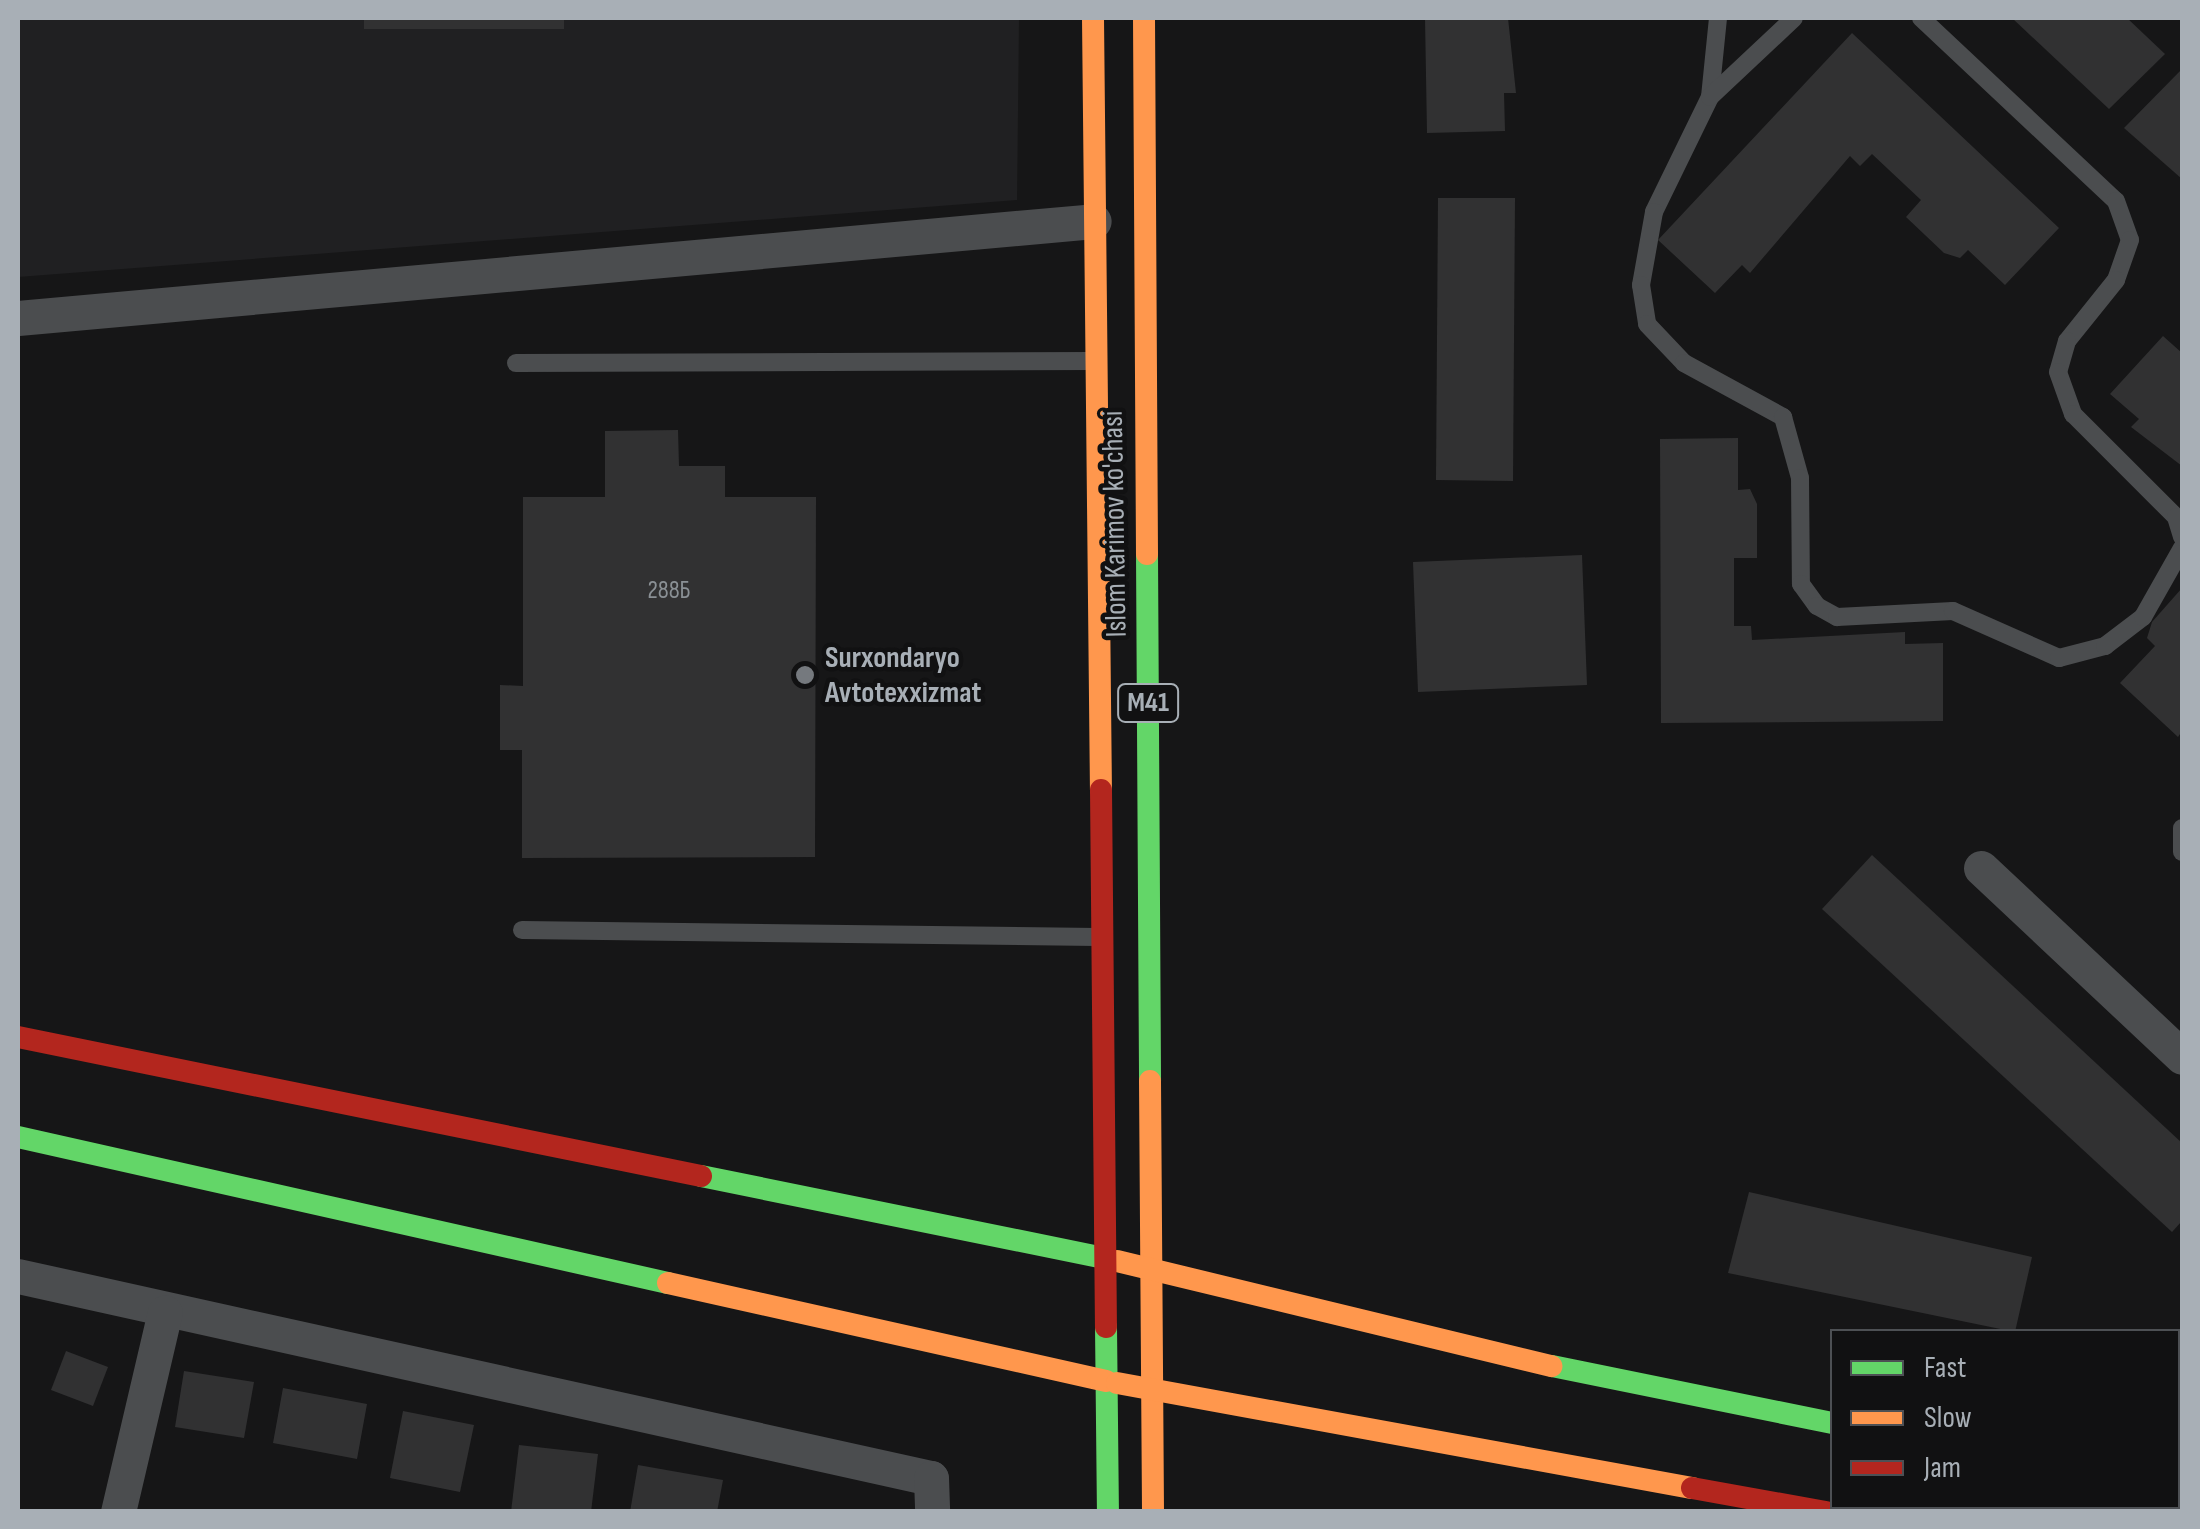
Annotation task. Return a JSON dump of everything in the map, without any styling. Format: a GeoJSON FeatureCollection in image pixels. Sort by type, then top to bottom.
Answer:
{"type":"FeatureCollection","features":[{"type":"Feature","properties":{"kind":"main road","name":"Islom Karimov ko'chasi"},"geometry":{"type":"LineString","coordinates":[[1094,18],[1094,361],[1106,1380]]}},
{"type":"Feature","properties":{"kind":"main road","name":"Islom Karimov ko'chasi"},"geometry":{"type":"LineString","coordinates":[[1144,18],[1152,1389]]}},
{"type":"Feature","properties":{"kind":"main road"},"geometry":{"type":"LineString","coordinates":[[18,1037],[1152,1267],[1572,1371],[1830,1423]]}},
{"type":"Feature","properties":{"kind":"main road"},"geometry":{"type":"LineString","coordinates":[[18,1137],[1106,1380],[1826,1512]]}},
{"type":"Feature","properties":{"kind":"main road","name":"M41"},"geometry":{"type":"LineString","coordinates":[[1106,1380],[1108,1512]]}},
{"type":"Feature","properties":{"kind":"main road","name":"M41"},"geometry":{"type":"LineString","coordinates":[[1152,1389],[1153,1512]]}},
{"type":"Feature","properties":{"kind":"street"},"geometry":{"type":"LineString","coordinates":[[18,318],[1094,221]]}},
{"type":"Feature","properties":{"kind":"street"},"geometry":{"type":"LineString","coordinates":[[1981,868],[2182,1057]]}},
{"type":"Feature","properties":{"kind":"street"},"geometry":{"type":"LineString","coordinates":[[18,1276],[165,1312],[930,1478],[932,1512]]}},
{"type":"Feature","properties":{"kind":"street"},"geometry":{"type":"LineString","coordinates":[[118,1512],[165,1312]]}},
{"type":"Feature","properties":{"kind":"lane"},"geometry":{"type":"LineString","coordinates":[[1710,98],[1718,18]]}},
{"type":"Feature","properties":{"kind":"lane"},"geometry":{"type":"LineString","coordinates":[[1794,18],[1710,98],[1654,212],[1642,284],[1647,324],[1684,364],[1783,417],[1800,478],[1801,584],[1817,606],[1837,617],[1954,611],[2059,658],[2105,646],[2143,617],[2182,548]]}},
{"type":"Feature","properties":{"kind":"lane"},"geometry":{"type":"LineString","coordinates":[[1921,18],[2116,201],[2130,240],[2116,280],[2067,341],[2058,372],[2073,414],[2176,517],[2182,536]]}},
{"type":"Feature","properties":{"kind":"lane"},"geometry":{"type":"LineString","coordinates":[[516,363],[1094,361]]}},
{"type":"Feature","properties":{"kind":"lane"},"geometry":{"type":"LineString","coordinates":[[2182,828],[2182,852]]}},
{"type":"Feature","properties":{"kind":"lane"},"geometry":{"type":"LineString","coordinates":[[522,930],[1103,936]]}},
{"type":"Feature","properties":{"kind":"shaded area"},"geometry":{"type":"Polygon","coordinates":[[[18,18],[1019,18],[1017,200],[18,277],[18,18]]]}},
{"type":"Feature","properties":{"kind":"building"},"geometry":{"type":"Polygon","coordinates":[[[364,18],[564,18],[564,29],[364,29],[364,18]]]}},
{"type":"Feature","properties":{"kind":"building"},"geometry":{"type":"Polygon","coordinates":[[[1425,18],[1508,18],[1516,93],[1504,93],[1505,131],[1427,133],[1425,18]]]}},
{"type":"Feature","properties":{"kind":"building"},"geometry":{"type":"Polygon","coordinates":[[[2012,18],[2127,18],[2165,54],[2109,109],[2012,18]]]}},
{"type":"Feature","properties":{"kind":"building"},"geometry":{"type":"Polygon","coordinates":[[[1852,33],[2059,228],[2005,285],[1968,250],[1960,258],[1944,253],[1906,217],[1921,200],[1872,154],[1860,166],[1850,156],[1750,273],[1742,265],[1715,293],[1658,240],[1852,33]]]}},
{"type":"Feature","properties":{"kind":"building"},"geometry":{"type":"Polygon","coordinates":[[[2182,69],[2182,179],[2124,128],[2182,69]]]}},
{"type":"Feature","properties":{"kind":"building"},"geometry":{"type":"Polygon","coordinates":[[[1438,198],[1515,198],[1513,481],[1436,480],[1438,198]]]}},
{"type":"Feature","properties":{"kind":"building"},"geometry":{"type":"Polygon","coordinates":[[[2163,336],[2182,353],[2182,466],[2131,427],[2139,419],[2110,394],[2163,336]]]}},
{"type":"Feature","properties":{"kind":"building"},"geometry":{"type":"Polygon","coordinates":[[[678,430],[679,466],[725,466],[725,497],[816,497],[815,857],[522,858],[522,750],[500,750],[500,685],[523,686],[523,497],[605,497],[605,431],[678,430]]]}},
{"type":"Feature","properties":{"kind":"building"},"geometry":{"type":"Polygon","coordinates":[[[1738,438],[1738,490],[1750,489],[1757,504],[1757,558],[1734,558],[1734,626],[1751,626],[1752,640],[1905,632],[1905,644],[1943,643],[1943,721],[1661,723],[1660,439],[1738,438]]]}},
{"type":"Feature","properties":{"kind":"building"},"geometry":{"type":"Polygon","coordinates":[[[1582,555],[1587,685],[1418,692],[1413,562],[1582,555]]]}},
{"type":"Feature","properties":{"kind":"building"},"geometry":{"type":"Polygon","coordinates":[[[2182,588],[2182,731],[2178,737],[2120,683],[2155,646],[2147,638],[2152,622],[2182,588]]]}},
{"type":"Feature","properties":{"kind":"building"},"geometry":{"type":"Polygon","coordinates":[[[1872,855],[2182,1143],[2182,1221],[2172,1232],[1822,909],[1872,855]]]}},
{"type":"Feature","properties":{"kind":"building"},"geometry":{"type":"Polygon","coordinates":[[[1749,1192],[2032,1257],[2016,1329],[1728,1273],[1749,1192]]]}},
{"type":"Feature","properties":{"kind":"building"},"geometry":{"type":"Polygon","coordinates":[[[66,1351],[108,1367],[93,1406],[51,1390],[66,1351]]]}},
{"type":"Feature","properties":{"kind":"building"},"geometry":{"type":"Polygon","coordinates":[[[184,1371],[254,1382],[244,1438],[175,1427],[184,1371]]]}},
{"type":"Feature","properties":{"kind":"building"},"geometry":{"type":"Polygon","coordinates":[[[283,1388],[367,1404],[357,1459],[273,1443],[283,1388]]]}},
{"type":"Feature","properties":{"kind":"building"},"geometry":{"type":"Polygon","coordinates":[[[403,1411],[474,1425],[460,1492],[390,1478],[403,1411]]]}},
{"type":"Feature","properties":{"kind":"building"},"geometry":{"type":"Polygon","coordinates":[[[519,1445],[598,1454],[591,1512],[511,1512],[519,1445]]]}},
{"type":"Feature","properties":{"kind":"building"},"geometry":{"type":"Polygon","coordinates":[[[638,1465],[723,1480],[717,1512],[630,1512],[638,1465]]]}},
{"type":"Feature","properties":{"kind":"traffic: fast"},"geometry":{"type":"LineString","coordinates":[[1147,554],[1150,1081]]}},
{"type":"Feature","properties":{"kind":"traffic: fast"},"geometry":{"type":"LineString","coordinates":[[18,1137],[668,1283]]}},
{"type":"Feature","properties":{"kind":"traffic: fast"},"geometry":{"type":"LineString","coordinates":[[701,1176],[1103,1258]]}},
{"type":"Feature","properties":{"kind":"traffic: fast"},"geometry":{"type":"LineString","coordinates":[[1106,1327],[1108,1512]]}},
{"type":"Feature","properties":{"kind":"traffic: fast"},"geometry":{"type":"LineString","coordinates":[[1552,1366],[1830,1423]]}},
{"type":"Feature","properties":{"kind":"traffic: slow"},"geometry":{"type":"LineString","coordinates":[[1093,18],[1101,790]]}},
{"type":"Feature","properties":{"kind":"traffic: slow"},"geometry":{"type":"LineString","coordinates":[[1144,18],[1147,554]]}},
{"type":"Feature","properties":{"kind":"traffic: slow"},"geometry":{"type":"LineString","coordinates":[[1150,1081],[1153,1512]]}},
{"type":"Feature","properties":{"kind":"traffic: slow"},"geometry":{"type":"LineString","coordinates":[[1117,1261],[1552,1366]]}},
{"type":"Feature","properties":{"kind":"traffic: slow"},"geometry":{"type":"LineString","coordinates":[[668,1283],[1106,1381]]}},
{"type":"Feature","properties":{"kind":"traffic: slow"},"geometry":{"type":"LineString","coordinates":[[1117,1383],[1692,1488]]}},
{"type":"Feature","properties":{"kind":"traffic: jam"},"geometry":{"type":"LineString","coordinates":[[1101,790],[1106,1327]]}},
{"type":"Feature","properties":{"kind":"traffic: jam"},"geometry":{"type":"LineString","coordinates":[[18,1037],[701,1176]]}},
{"type":"Feature","properties":{"kind":"traffic: jam"},"geometry":{"type":"LineString","coordinates":[[1692,1488],[1826,1512]]}},
{"type":"Feature","properties":{"kind":"place","name":"Surxondaryo Avtotexxizmat"},"geometry":{"type":"Point","coordinates":[805,675]}}]}
